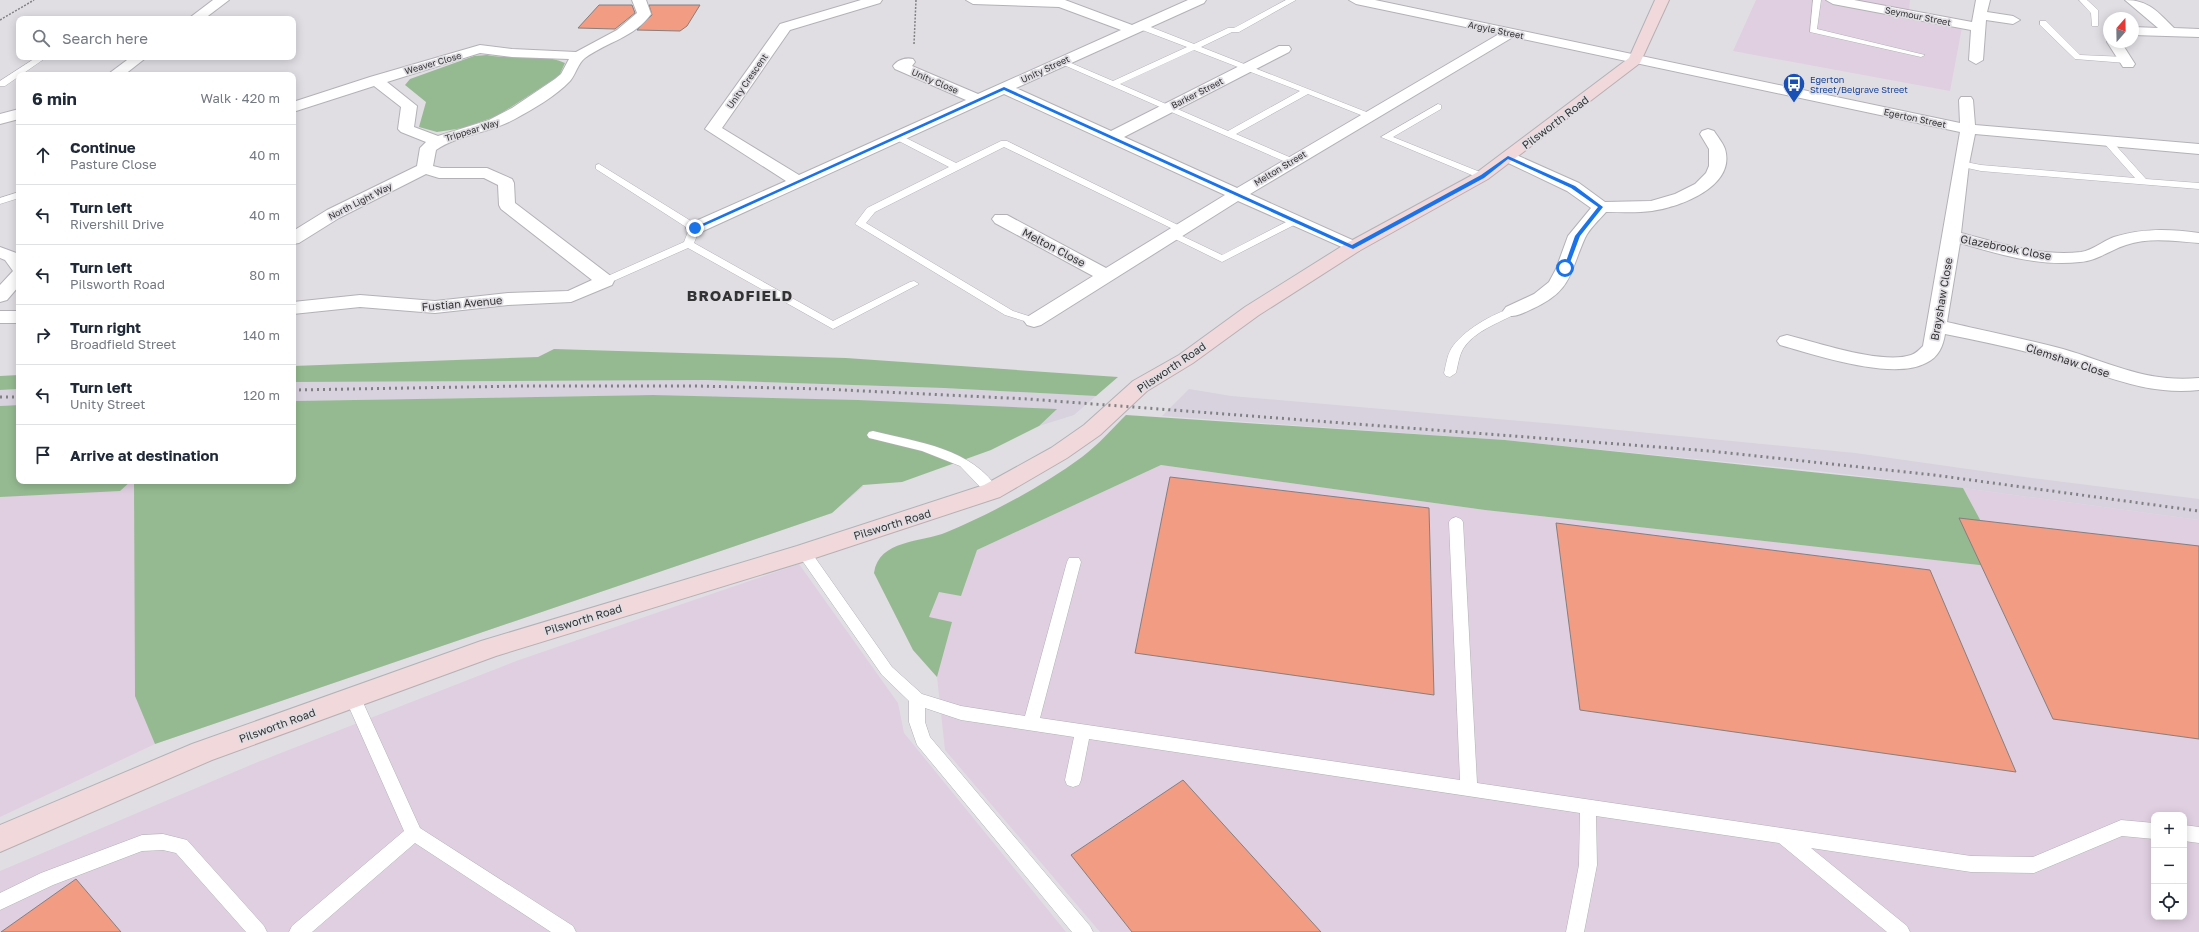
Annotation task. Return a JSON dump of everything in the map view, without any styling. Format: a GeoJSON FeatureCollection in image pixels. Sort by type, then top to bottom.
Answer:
{"type":"FeatureCollection","features":[{"type":"Feature","properties":{"kind":"street"},"geometry":{"type":"LineString","coordinates":[[199,16],[222,0]]}},
{"type":"Feature","properties":{"kind":"street"},"geometry":{"type":"LineString","coordinates":[[578,56],[621,34],[635,24],[644,14],[639,0]]}},
{"type":"Feature","properties":{"kind":"street","name":"Unity Crescent"},"geometry":{"type":"LineString","coordinates":[[799,182],[713,129],[785,27],[875,0]]}},
{"type":"Feature","properties":{"kind":"street"},"geometry":{"type":"LineString","coordinates":[[973,0],[1061,3],[1136,28]]}},
{"type":"Feature","properties":{"kind":"street","name":"Unity Street"},"geometry":{"type":"LineString","coordinates":[[695,228],[1199,0]]}},
{"type":"Feature","properties":{"kind":"street","name":"Argyle Street"},"geometry":{"type":"LineString","coordinates":[[1356,0],[1437,11],[1510,33],[1635,60]]}},
{"type":"Feature","properties":{"kind":"street","name":"Pilsworth Road"},"geometry":{"type":"LineString","coordinates":[[0,839],[202,752],[490,648],[804,553],[992,491],[1059,453],[1092,430],[1140,386],[1186,359],[1252,311],[1353,247],[1482,176],[1508,157],[1635,60],[1662,0]]}},
{"type":"Feature","properties":{"kind":"street","name":"Seymour Street"},"geometry":{"type":"LineString","coordinates":[[1833,0],[1979,21],[2013,20]]}},
{"type":"Feature","properties":{"kind":"street"},"geometry":{"type":"LineString","coordinates":[[1976,60],[1979,21],[1983,0]]}},
{"type":"Feature","properties":{"kind":"street"},"geometry":{"type":"LineString","coordinates":[[2132,0],[2156,17],[2170,31]]}},
{"type":"Feature","properties":{"kind":"street"},"geometry":{"type":"LineString","coordinates":[[2139,31],[2199,33]]}},
{"type":"Feature","properties":{"kind":"street","name":"Melton Street"},"geometry":{"type":"LineString","coordinates":[[1034,321],[1236,194],[1510,33]]}},
{"type":"Feature","properties":{"kind":"street"},"geometry":{"type":"LineString","coordinates":[[2118,48],[2127,62]]}},
{"type":"Feature","properties":{"kind":"street","name":"Barker Street"},"geometry":{"type":"LineString","coordinates":[[1111,137],[1284,49]]}},
{"type":"Feature","properties":{"kind":"street","name":"Weaver Close"},"geometry":{"type":"LineString","coordinates":[[296,106],[375,80],[480,50],[578,56]]}},
{"type":"Feature","properties":{"kind":"street","name":"Trippear Way"},"geometry":{"type":"LineString","coordinates":[[426,168],[428,148],[437,141],[506,119],[565,77],[578,56]]}},
{"type":"Feature","properties":{"kind":"street"},"geometry":{"type":"LineString","coordinates":[[118,72],[136,60]]}},
{"type":"Feature","properties":{"kind":"street","name":"Egerton Street"},"geometry":{"type":"LineString","coordinates":[[1635,60],[1968,129],[2199,149]]}},
{"type":"Feature","properties":{"kind":"street","name":"Unity Close"},"geometry":{"type":"LineString","coordinates":[[908,62],[900,66],[979,100]]}},
{"type":"Feature","properties":{"kind":"street"},"geometry":{"type":"LineString","coordinates":[[375,80],[409,106],[406,129],[437,141]]}},
{"type":"Feature","properties":{"kind":"street"},"geometry":{"type":"LineString","coordinates":[[1004,88],[1353,247]]}},
{"type":"Feature","properties":{"kind":"street","name":"Brayshaw Close"},"geometry":{"type":"LineString","coordinates":[[1788,342],[1868,360],[1904,363],[1917,360],[1926,355],[1933,346],[1952,236],[1961,164],[1968,129],[1966,100]]}},
{"type":"Feature","properties":{"kind":"street"},"geometry":{"type":"LineString","coordinates":[[0,119],[16,115]]}},
{"type":"Feature","properties":{"kind":"street"},"geometry":{"type":"LineString","coordinates":[[1508,157],[1573,187],[1601,207],[1652,206],[1681,198],[1701,188],[1713,175],[1717,166],[1717,149],[1708,134]]}},
{"type":"Feature","properties":{"kind":"street"},"geometry":{"type":"LineString","coordinates":[[426,168],[439,173],[487,173],[506,184],[507,205],[605,281]]}},
{"type":"Feature","properties":{"kind":"street","name":"North Light Way"},"geometry":{"type":"LineString","coordinates":[[296,236],[333,214],[426,168]]}},
{"type":"Feature","properties":{"kind":"street"},"geometry":{"type":"LineString","coordinates":[[1513,311],[1541,298],[1556,284],[1565,268],[1577,236],[1601,207]]}},
{"type":"Feature","properties":{"kind":"street","name":"Melton Close"},"geometry":{"type":"LineString","coordinates":[[1001,219],[1106,276]]}},
{"type":"Feature","properties":{"kind":"street","name":"Glazebrook Close"},"geometry":{"type":"LineString","coordinates":[[1952,236],[2021,252],[2069,258],[2089,256],[2104,250],[2110,244],[2137,237],[2167,235],[2199,238]]}},
{"type":"Feature","properties":{"kind":"street"},"geometry":{"type":"LineString","coordinates":[[0,252],[11,256],[16,264]]}},
{"type":"Feature","properties":{"kind":"street"},"geometry":{"type":"LineString","coordinates":[[0,296],[16,278]]}},
{"type":"Feature","properties":{"kind":"street","name":"Fustian Avenue"},"geometry":{"type":"LineString","coordinates":[[296,308],[360,301],[435,307],[508,299],[571,296],[605,281]]}},
{"type":"Feature","properties":{"kind":"street"},"geometry":{"type":"LineString","coordinates":[[0,317],[16,317]]}},
{"type":"Feature","properties":{"kind":"street","name":"Clemshaw Close"},"geometry":{"type":"LineString","coordinates":[[1937,326],[2033,348],[2123,377],[2168,385],[2199,384]]}},
{"type":"Feature","properties":{"kind":"lane"},"geometry":{"type":"LineString","coordinates":[[1113,84],[1231,30],[1236,30],[1292,0]]}},
{"type":"Feature","properties":{"kind":"lane"},"geometry":{"type":"LineString","coordinates":[[1818,0],[1813,30],[1921,55]]}},
{"type":"Feature","properties":{"kind":"lane"},"geometry":{"type":"LineString","coordinates":[[2084,0],[2095,12],[2095,24]]}},
{"type":"Feature","properties":{"kind":"lane"},"geometry":{"type":"LineString","coordinates":[[2043,23],[2078,57],[2127,62]]}},
{"type":"Feature","properties":{"kind":"lane"},"geometry":{"type":"LineString","coordinates":[[1136,28],[1248,67],[1369,115]]}},
{"type":"Feature","properties":{"kind":"lane"},"geometry":{"type":"LineString","coordinates":[[20,72],[38,60]]}},
{"type":"Feature","properties":{"kind":"lane"},"geometry":{"type":"LineString","coordinates":[[1061,62],[1291,161]]}},
{"type":"Feature","properties":{"kind":"lane"},"geometry":{"type":"LineString","coordinates":[[2,84],[16,75]]}},
{"type":"Feature","properties":{"kind":"lane"},"geometry":{"type":"LineString","coordinates":[[1229,134],[1307,91]]}},
{"type":"Feature","properties":{"kind":"lane"},"geometry":{"type":"LineString","coordinates":[[1438,107],[1386,136],[1482,176]]}},
{"type":"Feature","properties":{"kind":"lane"},"geometry":{"type":"LineString","coordinates":[[898,137],[956,167]]}},
{"type":"Feature","properties":{"kind":"lane"},"geometry":{"type":"LineString","coordinates":[[2108,142],[2144,182]]}},
{"type":"Feature","properties":{"kind":"lane"},"geometry":{"type":"LineString","coordinates":[[1034,321],[1009,312],[860,224],[871,210],[1004,143],[1177,232],[1222,259],[1294,221]]}},
{"type":"Feature","properties":{"kind":"lane"},"geometry":{"type":"LineString","coordinates":[[1961,164],[1982,168],[2199,186]]}},
{"type":"Feature","properties":{"kind":"lane"},"geometry":{"type":"LineString","coordinates":[[599,167],[695,228],[688,244],[605,281]]}},
{"type":"Feature","properties":{"kind":"lane"},"geometry":{"type":"LineString","coordinates":[[0,201],[16,196]]}},
{"type":"Feature","properties":{"kind":"lane"},"geometry":{"type":"LineString","coordinates":[[688,244],[833,326],[914,284]]}},
{"type":"Feature","properties":{"kind":"lane"},"geometry":{"type":"LineString","coordinates":[[1450,374],[1456,350],[1463,342],[1479,329],[1513,311]]}},
{"type":"Feature","properties":{"kind":"lane"},"geometry":{"type":"LineString","coordinates":[[873,435],[926,448],[965,463],[992,491]]}},
{"type":"Feature","properties":{"kind":"lane"},"geometry":{"type":"LineString","coordinates":[[1456,522],[1469,789]]}},
{"type":"Feature","properties":{"kind":"lane"},"geometry":{"type":"LineString","coordinates":[[804,553],[887,671],[917,700],[961,713],[1971,864],[2034,865],[2121,828],[2151,831]]}},
{"type":"Feature","properties":{"kind":"lane"},"geometry":{"type":"LineString","coordinates":[[1031,724],[1074,562]]}},
{"type":"Feature","properties":{"kind":"lane"},"geometry":{"type":"LineString","coordinates":[[353,698],[414,833],[567,932]]}},
{"type":"Feature","properties":{"kind":"lane"},"geometry":{"type":"LineString","coordinates":[[917,700],[917,722],[923,740],[1084,932]]}},
{"type":"Feature","properties":{"kind":"lane"},"geometry":{"type":"LineString","coordinates":[[1073,780],[1083,731]]}},
{"type":"Feature","properties":{"kind":"lane"},"geometry":{"type":"LineString","coordinates":[[1575,932],[1588,865],[1588,807]]}},
{"type":"Feature","properties":{"kind":"lane"},"geometry":{"type":"LineString","coordinates":[[298,932],[414,833]]}},
{"type":"Feature","properties":{"kind":"lane"},"geometry":{"type":"LineString","coordinates":[[2187,833],[2199,835]]}},
{"type":"Feature","properties":{"kind":"lane"},"geometry":{"type":"LineString","coordinates":[[1783,836],[1901,932]]}},
{"type":"Feature","properties":{"kind":"lane"},"geometry":{"type":"LineString","coordinates":[[0,902],[47,880],[142,843],[163,842],[181,846],[258,932]]}},
{"type":"Feature","properties":{"kind":"path"},"geometry":{"type":"LineString","coordinates":[[0,20],[34,0]]}},
{"type":"Feature","properties":{"kind":"path"},"geometry":{"type":"LineString","coordinates":[[908,62],[914,56],[916,0]]}},
{"type":"Feature","properties":{"kind":"shaded area"},"geometry":{"type":"Polygon","coordinates":[[[1756,0],[1910,0],[1909,11],[1963,22],[1950,91],[1733,51],[1756,0]]]}},
{"type":"Feature","properties":{"kind":"shaded area"},"geometry":{"type":"Polygon","coordinates":[[[706,380],[944,388],[1096,396],[1074,415],[1039,426],[653,395],[296,401],[296,382],[706,380]]]}},
{"type":"Feature","properties":{"kind":"shaded area"},"geometry":{"type":"Polygon","coordinates":[[[16,389],[16,405],[0,406],[0,390],[16,389]]]}},
{"type":"Feature","properties":{"kind":"shaded area"},"geometry":{"type":"Polygon","coordinates":[[[1189,389],[1231,396],[1567,425],[1855,453],[2024,477],[2199,499],[2199,520],[1963,488],[1818,471],[1505,440],[1162,416],[1189,389]]]}},
{"type":"Feature","properties":{"kind":"shaded area"},"geometry":{"type":"Polygon","coordinates":[[[0,464],[16,478],[16,484],[296,484],[296,479],[707,477],[864,486],[832,513],[155,744],[0,817],[0,464]]]}},
{"type":"Feature","properties":{"kind":"shaded area"},"geometry":{"type":"Polygon","coordinates":[[[1161,465],[1485,510],[2006,568],[1963,488],[2199,520],[2199,932],[1100,932],[945,750],[937,677],[913,650],[874,573],[977,550],[1161,465]]]}},
{"type":"Feature","properties":{"kind":"shaded area"},"geometry":{"type":"Polygon","coordinates":[[[799,564],[898,703],[904,733],[1066,932],[0,932],[0,871],[253,764],[519,660],[799,564]]]}},
{"type":"Feature","properties":{"kind":"green space"},"geometry":{"type":"Polygon","coordinates":[[[487,55],[548,58],[565,63],[559,76],[497,116],[463,128],[437,132],[419,127],[426,102],[405,85],[410,79],[474,56],[487,55]]]}},
{"type":"Feature","properties":{"kind":"green space"},"geometry":{"type":"Polygon","coordinates":[[[554,349],[846,358],[1118,377],[1096,396],[944,388],[706,380],[296,382],[296,366],[538,357],[554,349]]]}},
{"type":"Feature","properties":{"kind":"green space"},"geometry":{"type":"Polygon","coordinates":[[[16,375],[16,389],[0,390],[0,376],[16,375]]]}},
{"type":"Feature","properties":{"kind":"green space"},"geometry":{"type":"Polygon","coordinates":[[[653,395],[858,400],[1057,409],[1039,426],[991,450],[902,482],[863,485],[832,513],[155,744],[135,696],[134,484],[296,484],[296,401],[653,395]]]}},
{"type":"Feature","properties":{"kind":"green space"},"geometry":{"type":"Polygon","coordinates":[[[16,405],[16,484],[128,484],[120,491],[0,497],[0,406],[16,405]]]}},
{"type":"Feature","properties":{"kind":"green space"},"geometry":{"type":"Polygon","coordinates":[[[1126,415],[1505,440],[1963,488],[2006,568],[1485,510],[1161,465],[977,550],[961,596],[939,592],[929,617],[952,622],[937,677],[913,650],[874,573],[878,562],[884,554],[892,548],[947,532],[1034,489],[1082,457],[1126,415]]]}},
{"type":"Feature","properties":{"kind":"building"},"geometry":{"type":"Polygon","coordinates":[[[599,5],[632,5],[635,13],[615,29],[578,28],[599,5]]]}},
{"type":"Feature","properties":{"kind":"building"},"geometry":{"type":"Polygon","coordinates":[[[649,5],[700,5],[687,26],[680,31],[637,30],[652,15],[649,5]]]}},
{"type":"Feature","properties":{"kind":"building"},"geometry":{"type":"Polygon","coordinates":[[[1170,477],[1429,508],[1434,695],[1135,653],[1170,477]]]}},
{"type":"Feature","properties":{"kind":"building"},"geometry":{"type":"Polygon","coordinates":[[[1959,518],[2199,546],[2199,739],[2053,719],[1959,518]]]}},
{"type":"Feature","properties":{"kind":"building"},"geometry":{"type":"Polygon","coordinates":[[[1556,523],[1930,570],[2016,772],[1580,710],[1556,523]]]}},
{"type":"Feature","properties":{"kind":"building"},"geometry":{"type":"Polygon","coordinates":[[[1183,780],[1321,932],[1132,932],[1071,855],[1183,780]]]}},
{"type":"Feature","properties":{"kind":"building"},"geometry":{"type":"Polygon","coordinates":[[[76,879],[121,932],[1,932],[76,879]]]}},
{"type":"Feature","properties":{"kind":"railway"},"geometry":{"type":"LineString","coordinates":[[296,390],[524,386],[696,386],[823,389],[1028,399],[1710,451],[1934,475],[2199,511]]}},
{"type":"Feature","properties":{"kind":"railway"},"geometry":{"type":"LineString","coordinates":[[0,397],[16,397]]}},
{"type":"Feature","properties":{"kind":"place","name":"Egerton Street/Belgrave Street"},"geometry":{"type":"Point","coordinates":[1794,104]}},
{"type":"Feature","properties":{"kind":"district","name":"BROADFIELD"},"geometry":{"type":"Point","coordinates":[740,295]}},
{"type":"Feature","properties":{"kind":"route"},"geometry":{"type":"LineString","coordinates":[[695,228],[1004,88],[1353,247],[1482,176],[1508,157],[1548,174],[1573,187],[1601,207],[1577,236],[1565,268]]}}]}
